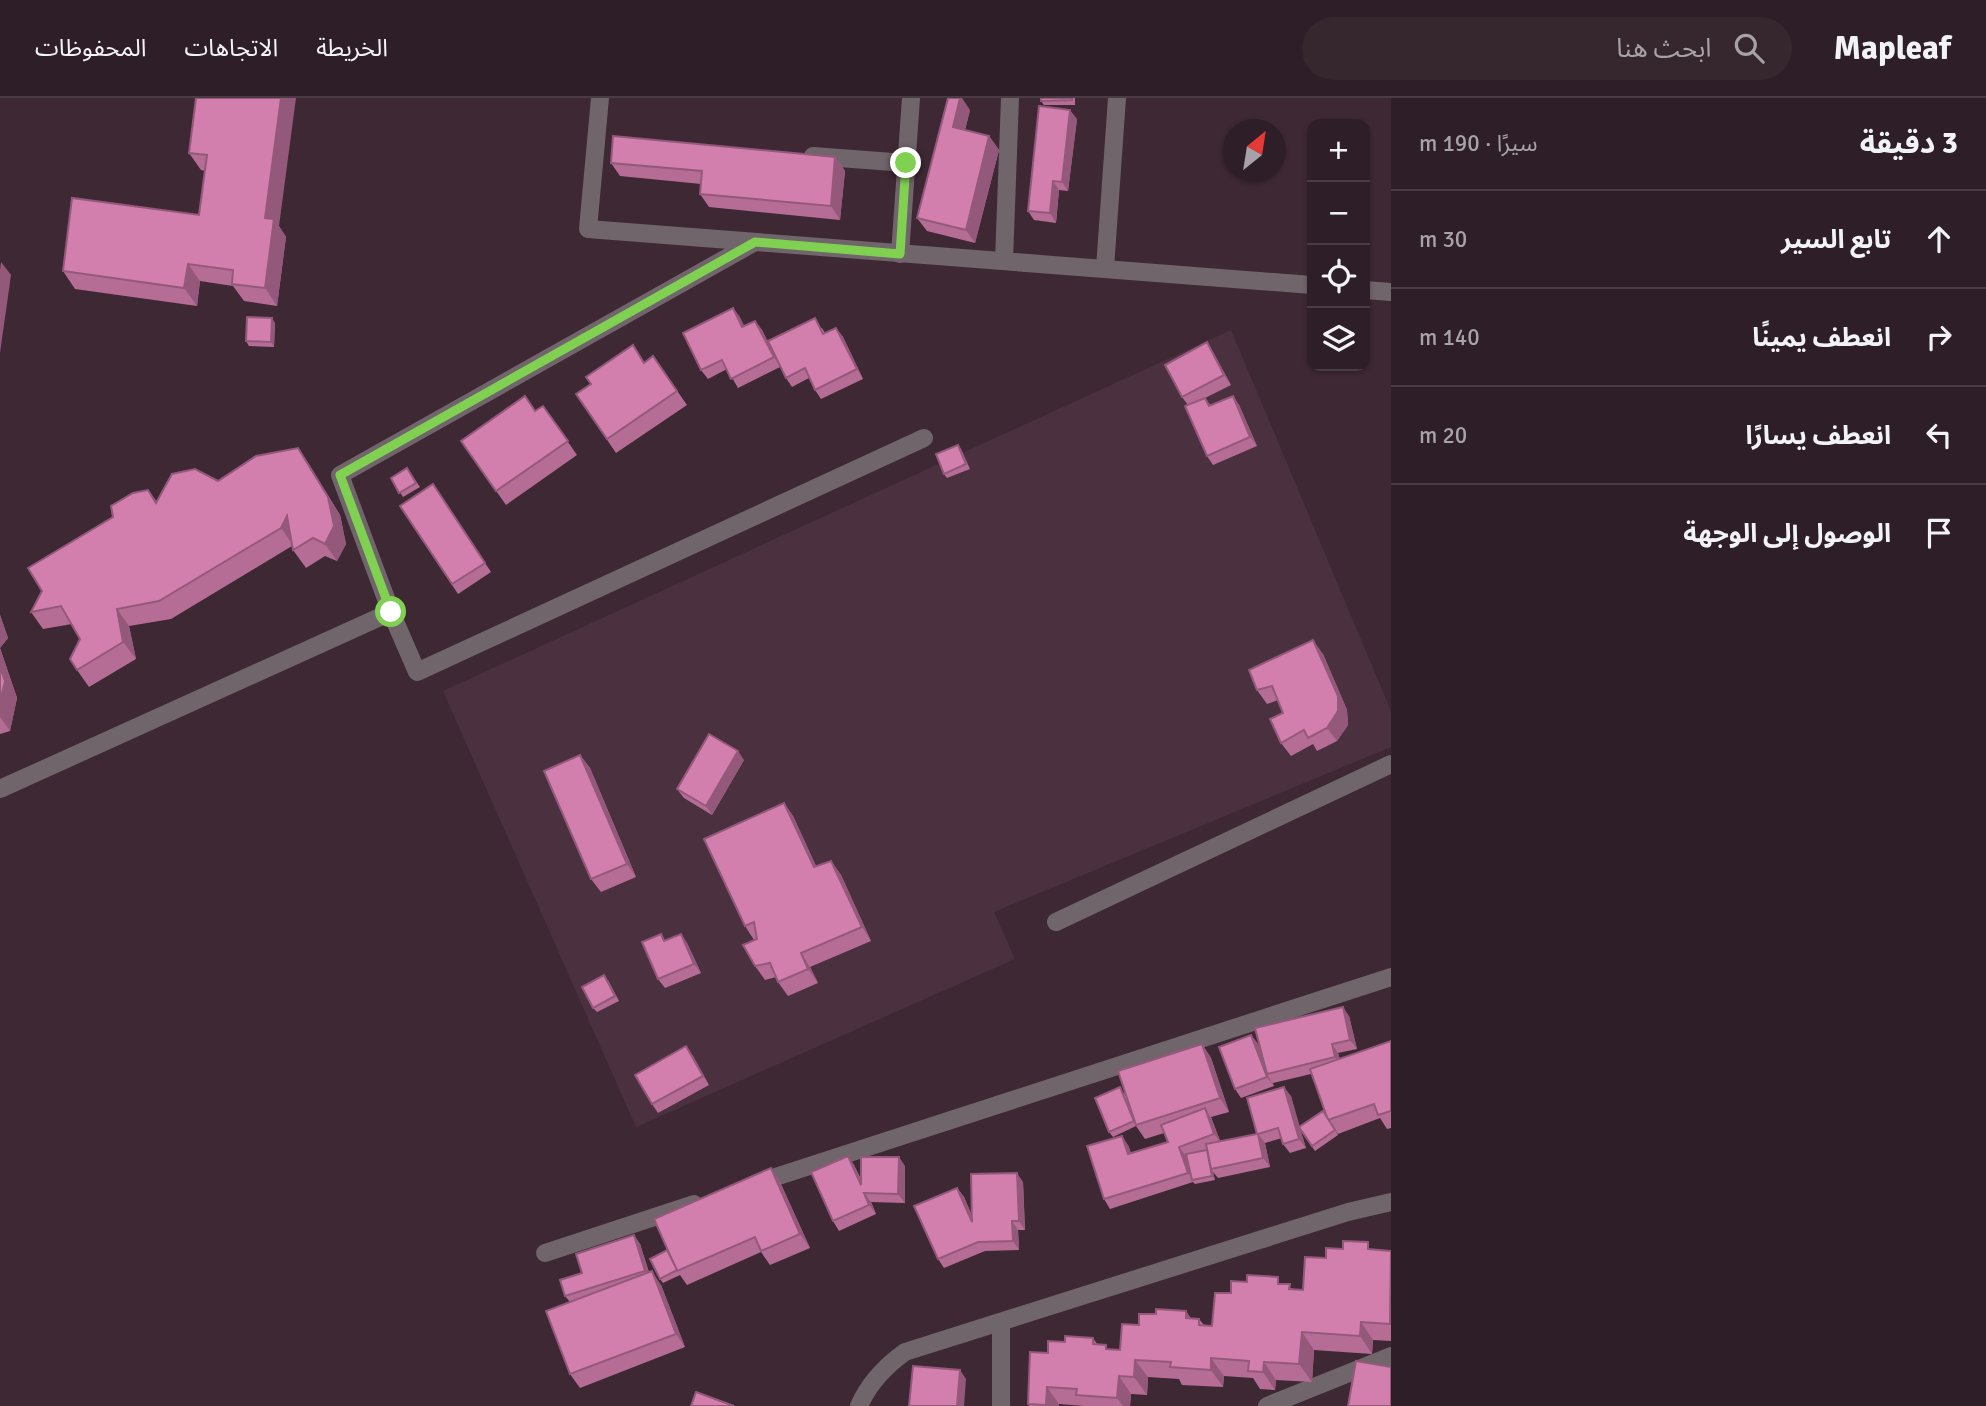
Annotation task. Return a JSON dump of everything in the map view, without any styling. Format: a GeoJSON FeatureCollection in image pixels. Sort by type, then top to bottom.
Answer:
{"type":"FeatureCollection","features":[{"type":"Feature","properties":{"kind":"street"},"geometry":{"type":"LineString","coordinates":[[600,98],[603,140],[588,229],[1307,285]]}},
{"type":"Feature","properties":{"kind":"street"},"geometry":{"type":"LineString","coordinates":[[900,254],[911,98]]}},
{"type":"Feature","properties":{"kind":"street"},"geometry":{"type":"LineString","coordinates":[[1004,261],[1010,98]]}},
{"type":"Feature","properties":{"kind":"street"},"geometry":{"type":"LineString","coordinates":[[1105,268],[1117,98]]}},
{"type":"Feature","properties":{"kind":"street"},"geometry":{"type":"LineString","coordinates":[[798,155],[906,163]]}},
{"type":"Feature","properties":{"kind":"street"},"geometry":{"type":"LineString","coordinates":[[755,242],[340,475],[391,612],[417,672],[924,438]]}},
{"type":"Feature","properties":{"kind":"street"},"geometry":{"type":"LineString","coordinates":[[1370,290],[1391,292]]}},
{"type":"Feature","properties":{"kind":"street"},"geometry":{"type":"LineString","coordinates":[[0,789],[391,612]]}},
{"type":"Feature","properties":{"kind":"street"},"geometry":{"type":"LineString","coordinates":[[1056,922],[1391,764]]}},
{"type":"Feature","properties":{"kind":"street"},"geometry":{"type":"LineString","coordinates":[[743,1188],[1391,977]]}},
{"type":"Feature","properties":{"kind":"street"},"geometry":{"type":"LineString","coordinates":[[545,1253],[716,1197]]}},
{"type":"Feature","properties":{"kind":"street"},"geometry":{"type":"LineString","coordinates":[[859,1406],[883,1368],[905,1352],[1348,1212],[1391,1202]]}},
{"type":"Feature","properties":{"kind":"street"},"geometry":{"type":"LineString","coordinates":[[1001,1322],[1002,1406]]}},
{"type":"Feature","properties":{"kind":"street"},"geometry":{"type":"LineString","coordinates":[[1267,1406],[1391,1356]]}},
{"type":"Feature","properties":{"kind":"shaded area"},"geometry":{"type":"Polygon","coordinates":[[[1231,330],[1391,711],[1391,747],[994,912],[1015,959],[636,1127],[443,691],[1231,330]]]}},
{"type":"Feature","properties":{"kind":"building"},"geometry":{"type":"Polygon","coordinates":[[[196,98],[281,98],[265,218],[274,219],[265,288],[232,284],[233,270],[188,264],[184,288],[63,271],[72,198],[199,215],[207,155],[189,153],[196,98]]]}},
{"type":"Feature","properties":{"kind":"building"},"geometry":{"type":"Polygon","coordinates":[[[948,98],[960,98],[953,127],[989,136],[966,230],[917,218],[948,98]]]}},
{"type":"Feature","properties":{"kind":"building"},"geometry":{"type":"Polygon","coordinates":[[[1041,98],[1072,98],[1072,100],[1041,101],[1041,98]]]}},
{"type":"Feature","properties":{"kind":"building"},"geometry":{"type":"Polygon","coordinates":[[[1039,106],[1070,110],[1062,182],[1053,181],[1050,213],[1028,211],[1039,106]]]}},
{"type":"Feature","properties":{"kind":"building"},"geometry":{"type":"Polygon","coordinates":[[[613,136],[835,157],[831,206],[700,194],[702,171],[611,163],[613,136]]]}},
{"type":"Feature","properties":{"kind":"building"},"geometry":{"type":"Polygon","coordinates":[[[733,308],[742,327],[755,321],[774,357],[731,379],[722,360],[701,370],[683,333],[733,308]]]}},
{"type":"Feature","properties":{"kind":"building"},"geometry":{"type":"Polygon","coordinates":[[[247,317],[272,318],[271,342],[246,341],[247,317]]]}},
{"type":"Feature","properties":{"kind":"building"},"geometry":{"type":"Polygon","coordinates":[[[815,318],[823,334],[836,328],[857,369],[815,390],[805,368],[786,378],[768,341],[815,318]]]}},
{"type":"Feature","properties":{"kind":"building"},"geometry":{"type":"Polygon","coordinates":[[[1207,342],[1224,375],[1182,397],[1165,365],[1207,342]]]}},
{"type":"Feature","properties":{"kind":"building"},"geometry":{"type":"Polygon","coordinates":[[[633,345],[644,363],[653,356],[677,391],[607,439],[576,394],[591,384],[586,377],[633,345]]]}},
{"type":"Feature","properties":{"kind":"building"},"geometry":{"type":"Polygon","coordinates":[[[525,396],[535,411],[543,406],[568,441],[496,491],[461,441],[525,396]]]}},
{"type":"Feature","properties":{"kind":"building"},"geometry":{"type":"Polygon","coordinates":[[[1233,396],[1250,437],[1207,456],[1185,406],[1205,398],[1209,406],[1233,396]]]}},
{"type":"Feature","properties":{"kind":"building"},"geometry":{"type":"Polygon","coordinates":[[[958,445],[966,464],[944,474],[936,454],[958,445]]]}},
{"type":"Feature","properties":{"kind":"building"},"geometry":{"type":"Polygon","coordinates":[[[298,448],[328,497],[334,526],[325,544],[313,538],[293,550],[287,516],[281,528],[159,601],[117,609],[123,642],[77,670],[70,659],[80,639],[61,606],[31,612],[42,591],[28,568],[113,517],[111,506],[133,493],[148,490],[156,503],[172,474],[195,469],[218,481],[256,456],[298,448]]]}},
{"type":"Feature","properties":{"kind":"building"},"geometry":{"type":"Polygon","coordinates":[[[407,468],[416,483],[399,493],[391,478],[407,468]]]}},
{"type":"Feature","properties":{"kind":"building"},"geometry":{"type":"Polygon","coordinates":[[[433,484],[485,563],[452,584],[400,506],[433,484]]]}},
{"type":"Feature","properties":{"kind":"building"},"geometry":{"type":"Polygon","coordinates":[[[1313,640],[1338,696],[1338,711],[1327,728],[1308,738],[1304,730],[1281,743],[1270,719],[1283,713],[1272,686],[1257,690],[1249,670],[1313,640]]]}},
{"type":"Feature","properties":{"kind":"building"},"geometry":{"type":"Polygon","coordinates":[[[0,667],[5,681],[0,702],[0,667]]]}},
{"type":"Feature","properties":{"kind":"building"},"geometry":{"type":"Polygon","coordinates":[[[709,734],[738,751],[706,806],[677,789],[709,734]]]}},
{"type":"Feature","properties":{"kind":"building"},"geometry":{"type":"Polygon","coordinates":[[[580,755],[627,864],[591,879],[544,771],[580,755]]]}},
{"type":"Feature","properties":{"kind":"building"},"geometry":{"type":"Polygon","coordinates":[[[784,803],[814,867],[831,861],[862,927],[801,953],[808,969],[778,982],[770,963],[755,966],[743,945],[757,939],[754,922],[745,926],[704,839],[784,803]]]}},
{"type":"Feature","properties":{"kind":"building"},"geometry":{"type":"Polygon","coordinates":[[[661,934],[664,941],[681,934],[694,964],[658,979],[642,942],[661,934]]]}},
{"type":"Feature","properties":{"kind":"building"},"geometry":{"type":"Polygon","coordinates":[[[604,975],[615,996],[593,1008],[582,987],[604,975]]]}},
{"type":"Feature","properties":{"kind":"building"},"geometry":{"type":"Polygon","coordinates":[[[1343,1007],[1350,1040],[1332,1044],[1335,1057],[1267,1074],[1255,1028],[1343,1007]]]}},
{"type":"Feature","properties":{"kind":"building"},"geometry":{"type":"Polygon","coordinates":[[[1251,1035],[1267,1077],[1235,1089],[1219,1047],[1251,1035]]]}},
{"type":"Feature","properties":{"kind":"building"},"geometry":{"type":"Polygon","coordinates":[[[1391,1041],[1391,1111],[1378,1115],[1374,1104],[1328,1120],[1310,1069],[1391,1041]]]}},
{"type":"Feature","properties":{"kind":"building"},"geometry":{"type":"Polygon","coordinates":[[[1202,1044],[1220,1098],[1136,1125],[1118,1071],[1202,1044]]]}},
{"type":"Feature","properties":{"kind":"building"},"geometry":{"type":"Polygon","coordinates":[[[686,1046],[703,1076],[652,1104],[635,1075],[686,1046]]]}},
{"type":"Feature","properties":{"kind":"building"},"geometry":{"type":"Polygon","coordinates":[[[1120,1087],[1134,1121],[1109,1132],[1095,1098],[1120,1087]]]}},
{"type":"Feature","properties":{"kind":"building"},"geometry":{"type":"Polygon","coordinates":[[[1284,1087],[1299,1139],[1283,1144],[1278,1128],[1258,1134],[1263,1158],[1211,1169],[1206,1144],[1257,1134],[1247,1098],[1284,1087]]]}},
{"type":"Feature","properties":{"kind":"building"},"geometry":{"type":"Polygon","coordinates":[[[1205,1108],[1214,1134],[1179,1147],[1188,1173],[1104,1199],[1087,1146],[1122,1136],[1128,1154],[1168,1142],[1161,1125],[1205,1108]]]}},
{"type":"Feature","properties":{"kind":"building"},"geometry":{"type":"Polygon","coordinates":[[[1323,1111],[1335,1130],[1312,1146],[1299,1127],[1323,1111]]]}},
{"type":"Feature","properties":{"kind":"building"},"geometry":{"type":"Polygon","coordinates":[[[1207,1150],[1212,1176],[1192,1180],[1186,1154],[1207,1150]]]}},
{"type":"Feature","properties":{"kind":"building"},"geometry":{"type":"Polygon","coordinates":[[[848,1156],[861,1185],[861,1157],[899,1157],[898,1194],[864,1193],[869,1205],[833,1221],[811,1172],[848,1156]]]}},
{"type":"Feature","properties":{"kind":"building"},"geometry":{"type":"Polygon","coordinates":[[[771,1168],[800,1234],[761,1251],[755,1237],[677,1271],[654,1219],[771,1168]]]}},
{"type":"Feature","properties":{"kind":"building"},"geometry":{"type":"Polygon","coordinates":[[[1017,1173],[1019,1221],[1012,1221],[1013,1241],[978,1242],[938,1259],[914,1206],[957,1188],[972,1222],[971,1174],[1017,1173]]]}},
{"type":"Feature","properties":{"kind":"building"},"geometry":{"type":"Polygon","coordinates":[[[634,1235],[645,1271],[565,1296],[560,1280],[582,1273],[576,1254],[634,1235]]]}},
{"type":"Feature","properties":{"kind":"building"},"geometry":{"type":"Polygon","coordinates":[[[1343,1241],[1368,1242],[1368,1249],[1391,1251],[1390,1324],[1361,1322],[1360,1336],[1302,1332],[1299,1364],[1264,1362],[1263,1372],[1248,1371],[1249,1361],[1211,1358],[1211,1370],[1170,1367],[1171,1362],[1135,1360],[1134,1377],[1119,1376],[1117,1398],[1076,1395],[1077,1389],[1047,1387],[1046,1405],[1028,1404],[1030,1352],[1048,1353],[1048,1341],[1065,1342],[1065,1336],[1093,1338],[1093,1344],[1120,1350],[1122,1324],[1139,1325],[1139,1314],[1156,1314],[1156,1309],[1186,1311],[1186,1318],[1199,1319],[1199,1325],[1212,1326],[1215,1293],[1231,1293],[1231,1281],[1247,1282],[1247,1275],[1278,1277],[1278,1284],[1290,1284],[1289,1289],[1303,1290],[1305,1257],[1326,1258],[1326,1248],[1343,1249],[1343,1241]]]}},
{"type":"Feature","properties":{"kind":"building"},"geometry":{"type":"Polygon","coordinates":[[[667,1250],[677,1270],[660,1279],[650,1259],[667,1250]]]}},
{"type":"Feature","properties":{"kind":"building"},"geometry":{"type":"Polygon","coordinates":[[[652,1271],[676,1334],[570,1374],[546,1311],[652,1271]]]}},
{"type":"Feature","properties":{"kind":"building"},"geometry":{"type":"Polygon","coordinates":[[[1356,1361],[1391,1367],[1391,1406],[1348,1406],[1356,1361]]]}},
{"type":"Feature","properties":{"kind":"building"},"geometry":{"type":"Polygon","coordinates":[[[913,1366],[960,1370],[957,1406],[909,1406],[913,1366]]]}},
{"type":"Feature","properties":{"kind":"building"},"geometry":{"type":"Polygon","coordinates":[[[696,1392],[734,1406],[691,1406],[696,1392]]]}},
{"type":"Feature","properties":{"kind":"route"},"geometry":{"type":"LineString","coordinates":[[391,612],[340,475],[755,242],[900,254],[906,163]]}}]}
